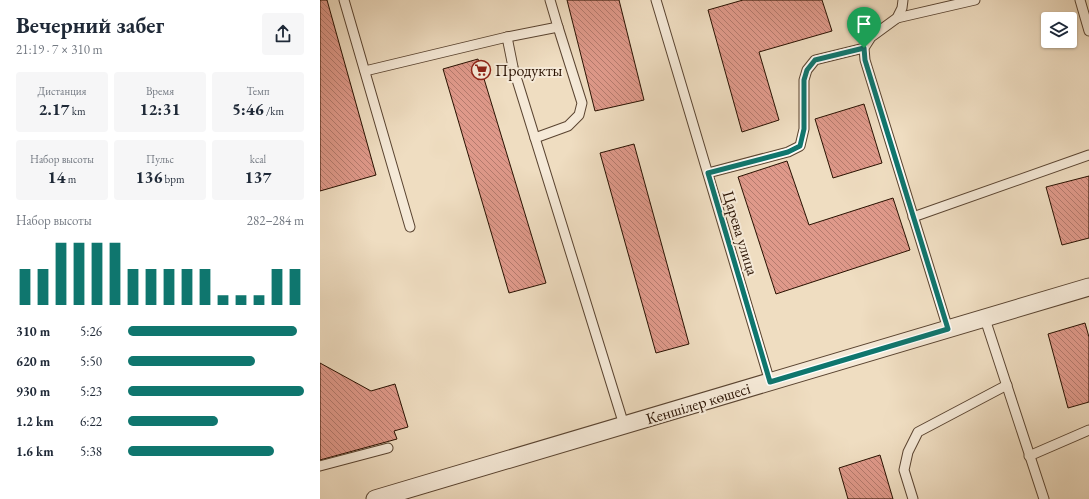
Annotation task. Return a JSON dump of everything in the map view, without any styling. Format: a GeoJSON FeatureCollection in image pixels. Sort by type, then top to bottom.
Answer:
{"type":"FeatureCollection","features":[{"type":"Feature","properties":{"kind":"street","name":"Кеншілер көшесі"},"geometry":{"type":"LineString","coordinates":[[375,499],[1089,287]]}},
{"type":"Feature","properties":{"kind":"lane"},"geometry":{"type":"LineString","coordinates":[[344,0],[410,227]]}},
{"type":"Feature","properties":{"kind":"lane"},"geometry":{"type":"LineString","coordinates":[[535,138],[568,126],[579,116],[582,103],[550,0]]}},
{"type":"Feature","properties":{"kind":"lane","name":"Царева улица"},"geometry":{"type":"LineString","coordinates":[[656,0],[770,382]]}},
{"type":"Feature","properties":{"kind":"lane"},"geometry":{"type":"LineString","coordinates":[[898,18],[903,0]]}},
{"type":"Feature","properties":{"kind":"lane"},"geometry":{"type":"LineString","coordinates":[[948,329],[865,60],[864,48],[871,37],[898,18],[975,0]]}},
{"type":"Feature","properties":{"kind":"lane"},"geometry":{"type":"LineString","coordinates":[[1080,0],[1089,31]]}},
{"type":"Feature","properties":{"kind":"lane"},"geometry":{"type":"LineString","coordinates":[[365,71],[507,37],[558,27]]}},
{"type":"Feature","properties":{"kind":"lane"},"geometry":{"type":"LineString","coordinates":[[507,37],[513,67],[624,425]]}},
{"type":"Feature","properties":{"kind":"lane"},"geometry":{"type":"LineString","coordinates":[[708,173],[788,152],[800,146],[804,129],[804,80],[807,70],[815,60],[864,48]]}},
{"type":"Feature","properties":{"kind":"lane"},"geometry":{"type":"LineString","coordinates":[[914,217],[1089,155]]}},
{"type":"Feature","properties":{"kind":"lane"},"geometry":{"type":"LineString","coordinates":[[985,319],[1044,499]]}},
{"type":"Feature","properties":{"kind":"lane"},"geometry":{"type":"LineString","coordinates":[[913,499],[904,470],[908,452],[918,432],[1007,385]]}},
{"type":"Feature","properties":{"kind":"lane"},"geometry":{"type":"LineString","coordinates":[[1029,456],[1089,430]]}},
{"type":"Feature","properties":{"kind":"lane"},"geometry":{"type":"LineString","coordinates":[[320,466],[388,448]]}},
{"type":"Feature","properties":{"kind":"building"},"geometry":{"type":"Polygon","coordinates":[[[320,0],[327,0],[376,175],[320,191],[320,0]]]}},
{"type":"Feature","properties":{"kind":"building"},"geometry":{"type":"Polygon","coordinates":[[[567,0],[619,0],[644,100],[595,111],[567,0]]]}},
{"type":"Feature","properties":{"kind":"building"},"geometry":{"type":"Polygon","coordinates":[[[743,0],[822,0],[832,31],[759,52],[779,120],[742,132],[708,10],[743,0]]]}},
{"type":"Feature","properties":{"kind":"building"},"geometry":{"type":"Polygon","coordinates":[[[478,59],[546,283],[509,293],[443,69],[478,59]]]}},
{"type":"Feature","properties":{"kind":"building"},"geometry":{"type":"Polygon","coordinates":[[[864,104],[882,163],[833,178],[815,119],[864,104]]]}},
{"type":"Feature","properties":{"kind":"building"},"geometry":{"type":"Polygon","coordinates":[[[634,144],[689,344],[656,353],[600,153],[634,144]]]}},
{"type":"Feature","properties":{"kind":"building"},"geometry":{"type":"Polygon","coordinates":[[[787,161],[809,225],[893,198],[910,250],[776,294],[738,177],[787,161]]]}},
{"type":"Feature","properties":{"kind":"building"},"geometry":{"type":"Polygon","coordinates":[[[1089,176],[1089,238],[1062,245],[1046,187],[1089,176]]]}},
{"type":"Feature","properties":{"kind":"building"},"geometry":{"type":"Polygon","coordinates":[[[1085,323],[1089,337],[1089,402],[1068,408],[1048,334],[1085,323]]]}},
{"type":"Feature","properties":{"kind":"building"},"geometry":{"type":"Polygon","coordinates":[[[320,363],[371,391],[395,384],[408,427],[394,431],[397,439],[320,460],[320,363]]]}},
{"type":"Feature","properties":{"kind":"building"},"geometry":{"type":"Polygon","coordinates":[[[880,455],[893,499],[848,499],[839,468],[880,455]]]}},
{"type":"Feature","properties":{"kind":"place","name":"Продукты"},"geometry":{"type":"Point","coordinates":[481,70]}},
{"type":"Feature","properties":{"kind":"route"},"geometry":{"type":"LineString","coordinates":[[864,48],[865,60],[948,329],[770,382],[708,173],[788,152],[800,146],[804,129],[804,80],[807,70],[815,60],[864,48]]}}]}
